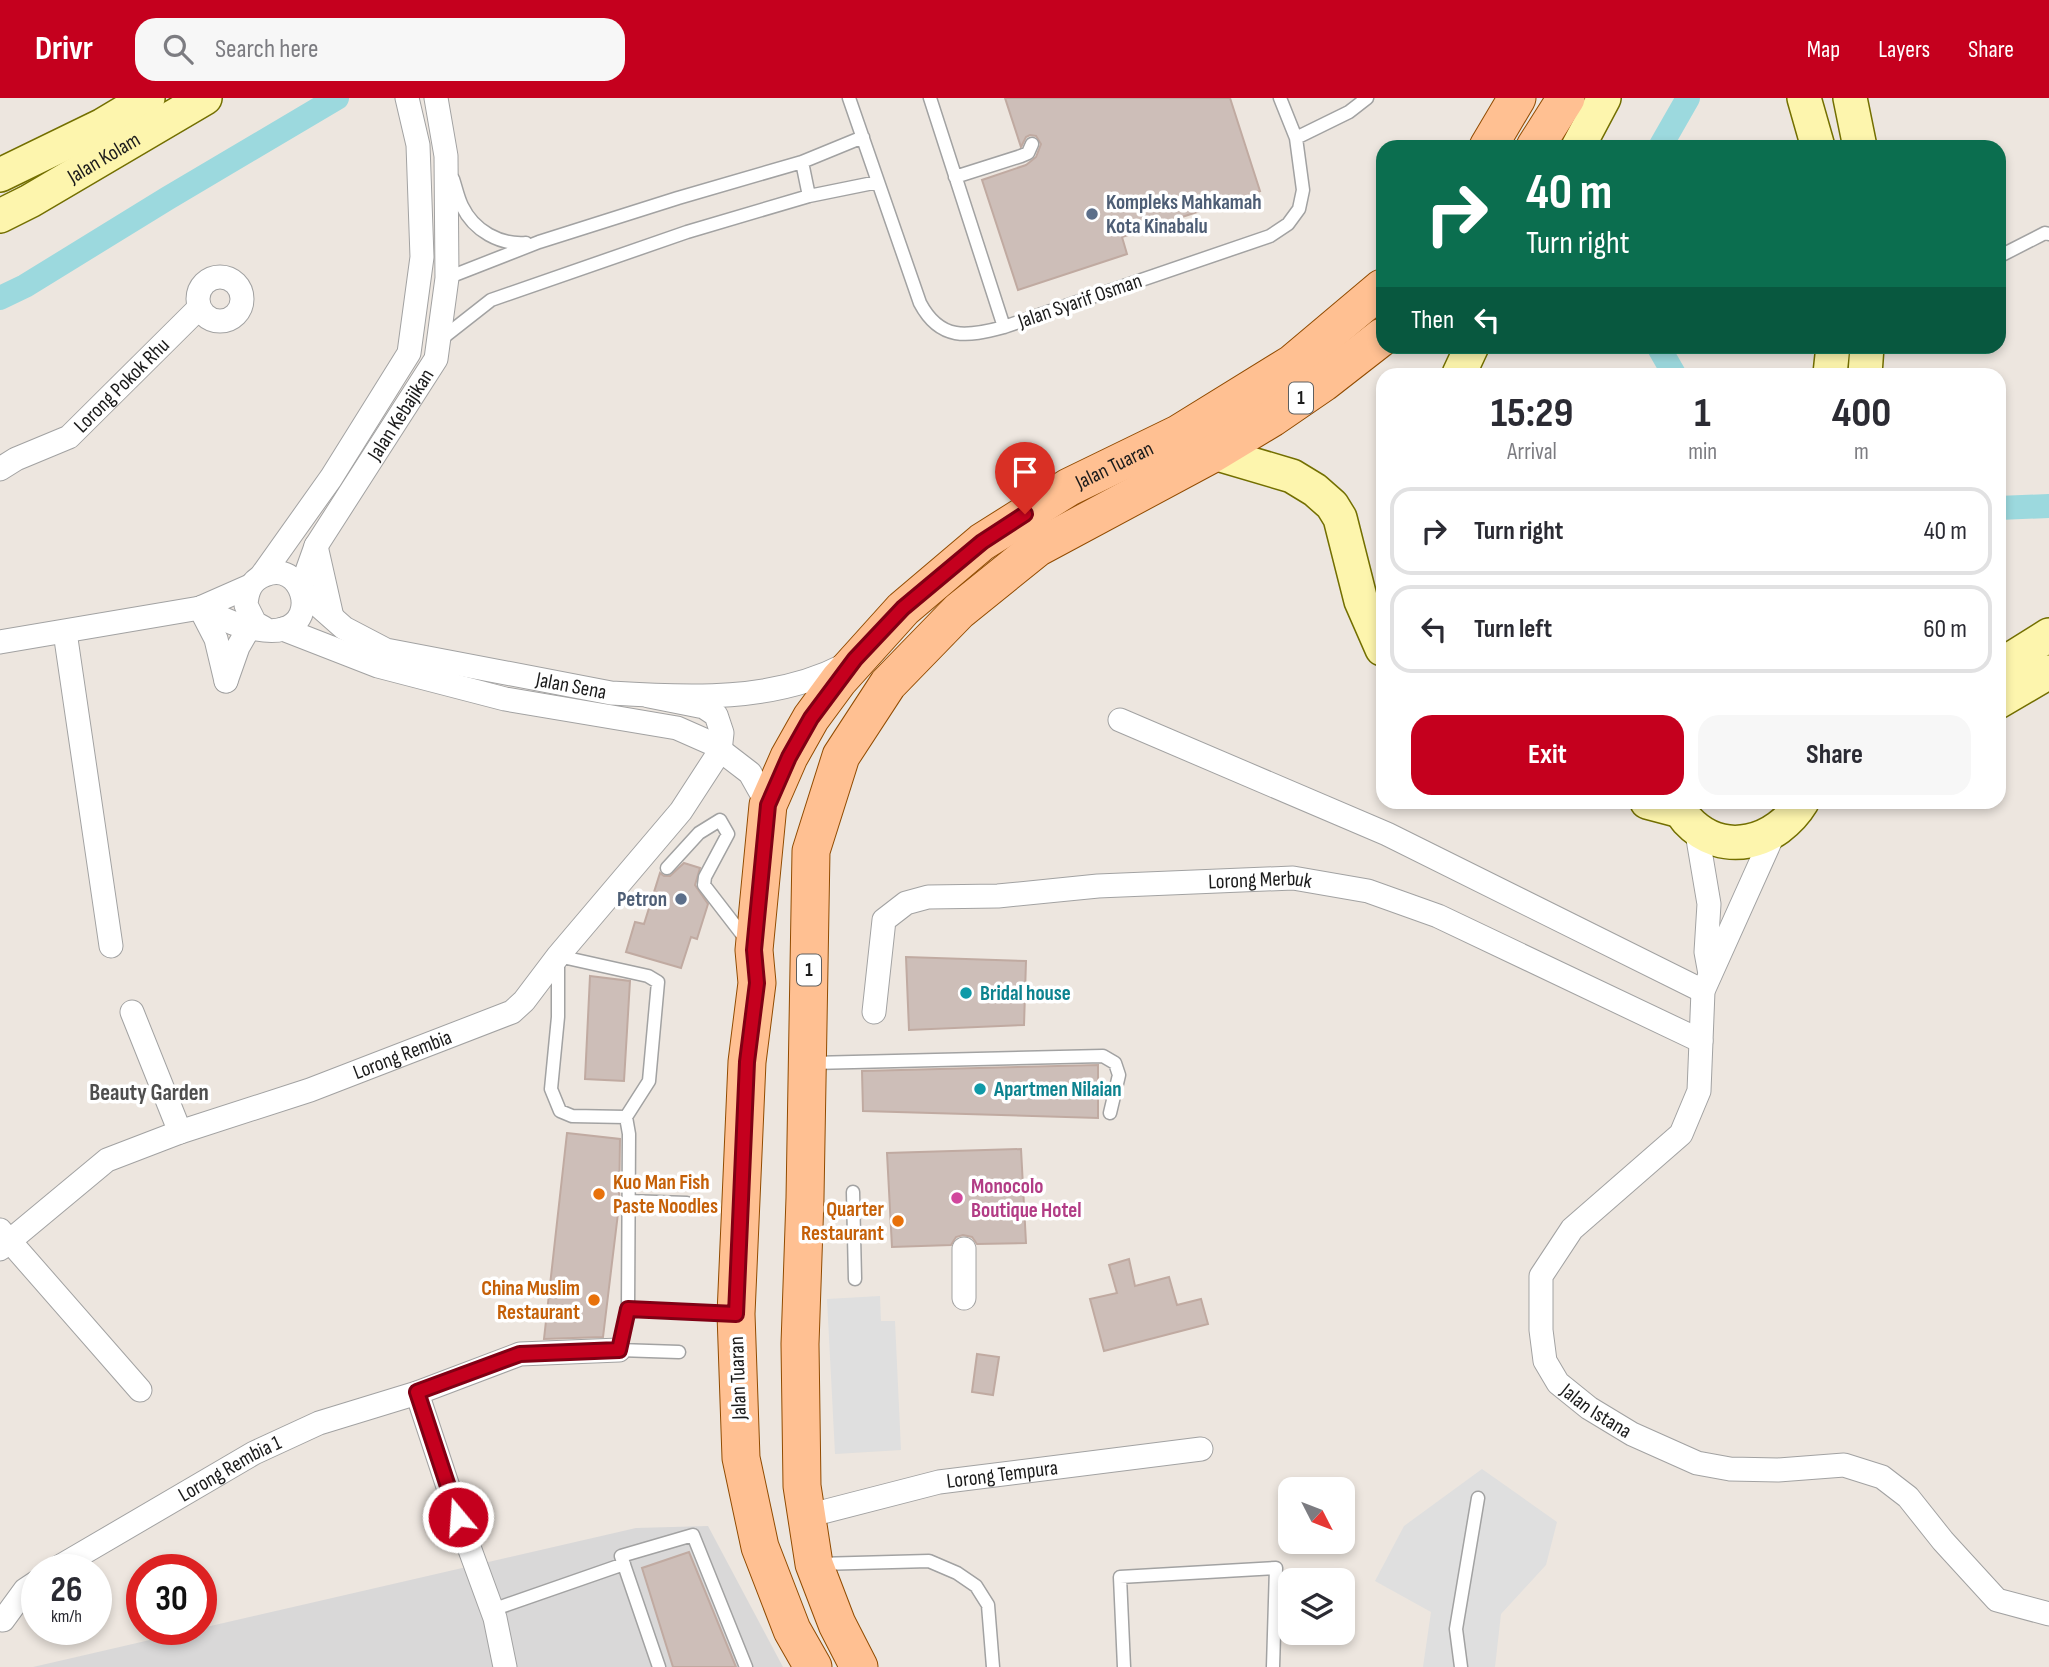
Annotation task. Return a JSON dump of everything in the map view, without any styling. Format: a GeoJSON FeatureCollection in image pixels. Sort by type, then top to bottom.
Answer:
{"type":"FeatureCollection","features":[{"type":"Feature","properties":{"kind":"main road","name":"Jalan Kolam"},"geometry":{"type":"LineString","coordinates":[[0,175],[103,125],[148,98]]}},
{"type":"Feature","properties":{"kind":"main road","name":"Jalan Kolam"},"geometry":{"type":"LineString","coordinates":[[0,216],[205,98]]}},
{"type":"Feature","properties":{"kind":"main road"},"geometry":{"type":"LineString","coordinates":[[1492,140],[1508,98]]}},
{"type":"Feature","properties":{"kind":"main road"},"geometry":{"type":"LineString","coordinates":[[1492,140],[1517,98]]}},
{"type":"Feature","properties":{"kind":"main road"},"geometry":{"type":"LineString","coordinates":[[1539,140],[1566,98]]}},
{"type":"Feature","properties":{"kind":"main road"},"geometry":{"type":"LineString","coordinates":[[1582,140],[1604,98]]}},
{"type":"Feature","properties":{"kind":"main road"},"geometry":{"type":"LineString","coordinates":[[1804,98],[1816,140]]}},
{"type":"Feature","properties":{"kind":"main road"},"geometry":{"type":"LineString","coordinates":[[1850,98],[1859,140]]}},
{"type":"Feature","properties":{"kind":"main road","name":"Jalan Tuaran"},"geometry":{"type":"LineString","coordinates":[[813,1667],[792,1630],[760,1547],[741,1458],[736,1314],[747,1062],[757,983],[754,950],[768,805],[789,757],[811,718],[855,659],[903,608],[982,542],[1069,486],[1178,434],[1293,363],[1376,293]]}},
{"type":"Feature","properties":{"kind":"main road","name":"Jalan Tuaran"},"geometry":{"type":"LineString","coordinates":[[859,1667],[837,1624],[814,1564],[802,1486],[800,1344],[811,852],[841,756],[888,684],[959,611],[1037,548],[1214,453],[1313,390],[1376,342]]}},
{"type":"Feature","properties":{"kind":"main road"},"geometry":{"type":"LineString","coordinates":[[1214,453],[1292,476],[1315,490],[1332,505],[1340,518],[1361,601],[1376,635]]}},
{"type":"Feature","properties":{"kind":"main road"},"geometry":{"type":"LineString","coordinates":[[2006,662],[2049,635]]}},
{"type":"Feature","properties":{"kind":"main road"},"geometry":{"type":"LineString","coordinates":[[2006,697],[2049,672]]}},
{"type":"Feature","properties":{"kind":"main road"},"geometry":{"type":"LineString","coordinates":[[1684,813],[1706,834],[1728,841],[1752,841],[1774,833],[1792,818],[1798,809]]}},
{"type":"Feature","properties":{"kind":"street","name":"Jalan Kebajikan"},"geometry":{"type":"LineString","coordinates":[[256,580],[331,478],[409,353],[422,257],[418,145],[407,98]]}},
{"type":"Feature","properties":{"kind":"street","name":"Jalan Kebajikan"},"geometry":{"type":"LineString","coordinates":[[302,590],[316,546],[436,359],[447,278],[446,156],[436,98]]}},
{"type":"Feature","properties":{"kind":"street"},"geometry":{"type":"LineString","coordinates":[[412,337],[432,290],[447,278]]}},
{"type":"Feature","properties":{"kind":"street","name":"Lorong Pokok Rhu"},"geometry":{"type":"LineString","coordinates":[[0,469],[16,459],[69,437],[200,308]]}},
{"type":"Feature","properties":{"kind":"street"},"geometry":{"type":"LineString","coordinates":[[316,546],[332,617]]}},
{"type":"Feature","properties":{"kind":"street","name":"Jalan Sena"},"geometry":{"type":"LineString","coordinates":[[256,580],[280,573],[289,576],[344,628],[386,650],[611,694],[736,695],[824,676],[855,659]]}},
{"type":"Feature","properties":{"kind":"street"},"geometry":{"type":"LineString","coordinates":[[0,642],[200,608],[256,580]]}},
{"type":"Feature","properties":{"kind":"street"},"geometry":{"type":"LineString","coordinates":[[256,580],[246,605],[255,623],[265,629]]}},
{"type":"Feature","properties":{"kind":"street"},"geometry":{"type":"LineString","coordinates":[[200,608],[216,639],[226,681],[238,647],[265,629],[292,625],[303,610],[302,590]]}},
{"type":"Feature","properties":{"kind":"street","name":"Jalan Sena"},"geometry":{"type":"LineString","coordinates":[[200,608],[378,666],[505,699],[677,729],[695,735],[750,773],[768,805]]}},
{"type":"Feature","properties":{"kind":"street"},"geometry":{"type":"LineString","coordinates":[[65,632],[111,946]]}},
{"type":"Feature","properties":{"kind":"street"},"geometry":{"type":"LineString","coordinates":[[649,696],[704,706],[716,715],[722,733],[720,751]]}},
{"type":"Feature","properties":{"kind":"street"},"geometry":{"type":"LineString","coordinates":[[1120,720],[1376,829],[1706,982]]}},
{"type":"Feature","properties":{"kind":"street","name":"Lorong Rembia"},"geometry":{"type":"LineString","coordinates":[[3,1240],[107,1160],[180,1132],[310,1090],[512,1012],[524,1001],[681,811],[720,751]]}},
{"type":"Feature","properties":{"kind":"street","name":"Jalan Istana"},"geometry":{"type":"LineString","coordinates":[[1684,813],[1709,905],[1699,1091],[1681,1134],[1572,1228],[1541,1276],[1541,1330],[1545,1361],[1558,1383],[1589,1408],[1618,1426],[1697,1463],[1730,1469],[1778,1470],[1844,1465],[1882,1477],[1908,1497],[1943,1541],[1997,1600],[2049,1614]]}},
{"type":"Feature","properties":{"kind":"street","name":"Jalan Istana"},"geometry":{"type":"LineString","coordinates":[[1706,982],[1774,833]]}},
{"type":"Feature","properties":{"kind":"street","name":"Lorong Merbuk"},"geometry":{"type":"LineString","coordinates":[[874,1012],[884,920],[906,903],[928,897],[998,896],[1098,886],[1293,878],[1367,891],[1438,916],[1701,1041]]}},
{"type":"Feature","properties":{"kind":"street"},"geometry":{"type":"LineString","coordinates":[[132,1012],[180,1132]]}},
{"type":"Feature","properties":{"kind":"street"},"geometry":{"type":"LineString","coordinates":[[3,1240],[140,1390]]}},
{"type":"Feature","properties":{"kind":"street"},"geometry":{"type":"LineString","coordinates":[[964,1249],[964,1298]]}},
{"type":"Feature","properties":{"kind":"street","name":"Lorong Rembia 1"},"geometry":{"type":"LineString","coordinates":[[81,1554],[254,1453],[319,1423],[417,1392],[520,1354],[619,1350]]}},
{"type":"Feature","properties":{"kind":"street"},"geometry":{"type":"LineString","coordinates":[[417,1392],[492,1610],[505,1667]]}},
{"type":"Feature","properties":{"kind":"street","name":"Lorong Tempura"},"geometry":{"type":"LineString","coordinates":[[807,1516],[939,1482],[1201,1449]]}},
{"type":"Feature","properties":{"kind":"street"},"geometry":{"type":"LineString","coordinates":[[3,1620],[21,1594]]}},
{"type":"Feature","properties":{"kind":"lane","name":"Jalan Syarif Osman"},"geometry":{"type":"LineString","coordinates":[[849,98],[920,303],[928,318],[941,328],[959,334],[982,333],[1004,327],[1270,236],[1288,224],[1299,209],[1303,190],[1296,138],[1279,98]]}},
{"type":"Feature","properties":{"kind":"lane"},"geometry":{"type":"LineString","coordinates":[[930,98],[1004,327]]}},
{"type":"Feature","properties":{"kind":"lane"},"geometry":{"type":"LineString","coordinates":[[1296,138],[1349,112],[1367,98]]}},
{"type":"Feature","properties":{"kind":"lane"},"geometry":{"type":"LineString","coordinates":[[447,278],[539,242],[802,162],[863,138]]}},
{"type":"Feature","properties":{"kind":"lane"},"geometry":{"type":"LineString","coordinates":[[955,177],[1021,156],[1028,153],[1032,144]]}},
{"type":"Feature","properties":{"kind":"lane"},"geometry":{"type":"LineString","coordinates":[[446,156],[462,206],[474,223],[486,233],[510,244],[539,242]]}},
{"type":"Feature","properties":{"kind":"lane"},"geometry":{"type":"LineString","coordinates":[[802,162],[809,196]]}},
{"type":"Feature","properties":{"kind":"lane"},"geometry":{"type":"LineString","coordinates":[[440,340],[491,300],[688,232],[809,196],[878,182]]}},
{"type":"Feature","properties":{"kind":"lane"},"geometry":{"type":"LineString","coordinates":[[2006,253],[2045,233],[2049,234]]}},
{"type":"Feature","properties":{"kind":"lane"},"geometry":{"type":"LineString","coordinates":[[667,868],[699,833],[720,820],[728,834],[705,877],[704,885],[754,950]]}},
{"type":"Feature","properties":{"kind":"lane"},"geometry":{"type":"LineString","coordinates":[[626,1117],[572,1116],[560,1111],[551,1089],[558,1017],[558,957],[648,976],[658,982],[649,1081],[626,1117],[629,1134],[628,1309],[619,1350],[679,1352]]}},
{"type":"Feature","properties":{"kind":"lane"},"geometry":{"type":"LineString","coordinates":[[808,1063],[1103,1056],[1115,1063],[1119,1075],[1110,1113]]}},
{"type":"Feature","properties":{"kind":"lane"},"geometry":{"type":"LineString","coordinates":[[853,1192],[855,1279]]}},
{"type":"Feature","properties":{"kind":"lane"},"geometry":{"type":"LineString","coordinates":[[627,1201],[687,1203]]}},
{"type":"Feature","properties":{"kind":"lane"},"geometry":{"type":"LineString","coordinates":[[628,1309],[736,1314]]}},
{"type":"Feature","properties":{"kind":"lane"},"geometry":{"type":"LineString","coordinates":[[1461,1667],[1456,1629],[1478,1498]]}},
{"type":"Feature","properties":{"kind":"lane"},"geometry":{"type":"LineString","coordinates":[[659,1667],[621,1556],[693,1535],[746,1667]]}},
{"type":"Feature","properties":{"kind":"lane"},"geometry":{"type":"LineString","coordinates":[[814,1564],[929,1561],[957,1573],[976,1586],[988,1605],[993,1667]]}},
{"type":"Feature","properties":{"kind":"lane"},"geometry":{"type":"LineString","coordinates":[[492,1610],[624,1564]]}},
{"type":"Feature","properties":{"kind":"lane"},"geometry":{"type":"LineString","coordinates":[[1124,1667],[1120,1577],[1276,1568],[1273,1667]]}},
{"type":"Feature","properties":{"kind":"shaded area"},"geometry":{"type":"Polygon","coordinates":[[[880,1296],[881,1321],[895,1321],[901,1450],[835,1454],[827,1299],[880,1296]]]}},
{"type":"Feature","properties":{"kind":"shaded area"},"geometry":{"type":"Polygon","coordinates":[[[1482,1469],[1557,1522],[1546,1565],[1501,1614],[1495,1667],[1423,1667],[1431,1612],[1375,1581],[1404,1526],[1482,1469]]]}},
{"type":"Feature","properties":{"kind":"shaded area"},"geometry":{"type":"Polygon","coordinates":[[[708,1526],[783,1667],[33,1667],[128,1645],[217,1645],[217,1625],[636,1528],[708,1526]]]}},
{"type":"Feature","properties":{"kind":"building","name":"Kompleks Mahkamah Kota Kinabalu"},"geometry":{"type":"Polygon","coordinates":[[[1005,98],[1230,98],[1260,191],[1122,237],[1127,254],[1018,290],[982,180],[1026,165],[1036,157],[1041,144],[1036,136],[1030,135],[1021,147],[1005,98]]]}},
{"type":"Feature","properties":{"kind":"building","name":"Petron"},"geometry":{"type":"Polygon","coordinates":[[[684,863],[700,868],[695,885],[708,904],[697,939],[691,937],[681,968],[626,952],[635,922],[644,924],[660,873],[670,876],[684,863]]]}},
{"type":"Feature","properties":{"kind":"building","name":"Bridal house"},"geometry":{"type":"Polygon","coordinates":[[[906,957],[1026,961],[1024,1025],[909,1030],[906,957]]]}},
{"type":"Feature","properties":{"kind":"building"},"geometry":{"type":"Polygon","coordinates":[[[590,976],[630,981],[624,1081],[585,1079],[590,976]]]}},
{"type":"Feature","properties":{"kind":"building","name":"Apartmen Nilaian"},"geometry":{"type":"Polygon","coordinates":[[[1098,1065],[1098,1118],[863,1111],[862,1071],[1098,1065]]]}},
{"type":"Feature","properties":{"kind":"building"},"geometry":{"type":"Polygon","coordinates":[[[567,1133],[620,1139],[619,1205],[603,1337],[544,1339],[567,1133]]]}},
{"type":"Feature","properties":{"kind":"building","name":"Monocolo Boutique Hotel"},"geometry":{"type":"Polygon","coordinates":[[[1021,1149],[1026,1243],[977,1244],[972,1237],[963,1235],[956,1237],[951,1245],[892,1247],[887,1153],[1021,1149]]]}},
{"type":"Feature","properties":{"kind":"building"},"geometry":{"type":"Polygon","coordinates":[[[1129,1259],[1135,1286],[1169,1277],[1177,1305],[1201,1299],[1208,1324],[1104,1351],[1090,1299],[1117,1293],[1109,1265],[1129,1259]]]}},
{"type":"Feature","properties":{"kind":"building"},"geometry":{"type":"Polygon","coordinates":[[[977,1354],[999,1357],[993,1395],[972,1392],[977,1354]]]}},
{"type":"Feature","properties":{"kind":"building"},"geometry":{"type":"Polygon","coordinates":[[[689,1552],[736,1667],[673,1667],[642,1568],[689,1552]]]}},
{"type":"Feature","properties":{"kind":"waterway"},"geometry":{"type":"LineString","coordinates":[[0,298],[25,286],[337,98]]}},
{"type":"Feature","properties":{"kind":"waterway"},"geometry":{"type":"LineString","coordinates":[[1664,140],[1688,98]]}},
{"type":"Feature","properties":{"kind":"waterway"},"geometry":{"type":"LineString","coordinates":[[1663,354],[1671,368]]}},
{"type":"Feature","properties":{"kind":"waterway"},"geometry":{"type":"LineString","coordinates":[[2006,508],[2049,506]]}},
{"type":"Feature","properties":{"kind":"place","name":"Kompleks Mahkamah Kota Kinabalu"},"geometry":{"type":"Point","coordinates":[1092,214]}},
{"type":"Feature","properties":{"kind":"place","name":"Petron"},"geometry":{"type":"Point","coordinates":[681,899]}},
{"type":"Feature","properties":{"kind":"place","name":"Bridal house"},"geometry":{"type":"Point","coordinates":[966,993]}},
{"type":"Feature","properties":{"kind":"place","name":"Apartmen Nilaian"},"geometry":{"type":"Point","coordinates":[980,1089]}},
{"type":"Feature","properties":{"kind":"place","name":"Kuo Man Fish Paste Noodles"},"geometry":{"type":"Point","coordinates":[599,1194]}},
{"type":"Feature","properties":{"kind":"place","name":"Monocolo Boutique Hotel"},"geometry":{"type":"Point","coordinates":[957,1198]}},
{"type":"Feature","properties":{"kind":"place","name":"Quarter Restaurant"},"geometry":{"type":"Point","coordinates":[898,1221]}},
{"type":"Feature","properties":{"kind":"place","name":"China Muslim Restaurant"},"geometry":{"type":"Point","coordinates":[594,1300]}},
{"type":"Feature","properties":{"kind":"district","name":"Beauty Garden"},"geometry":{"type":"Point","coordinates":[149,1093]}},
{"type":"Feature","properties":{"kind":"route"},"geometry":{"type":"LineString","coordinates":[[458,1517],[417,1392],[520,1354],[619,1350],[628,1309],[736,1314],[747,1062],[757,983],[754,950],[768,805],[789,757],[811,718],[855,659],[903,608],[982,542],[1025,514]]}}]}
